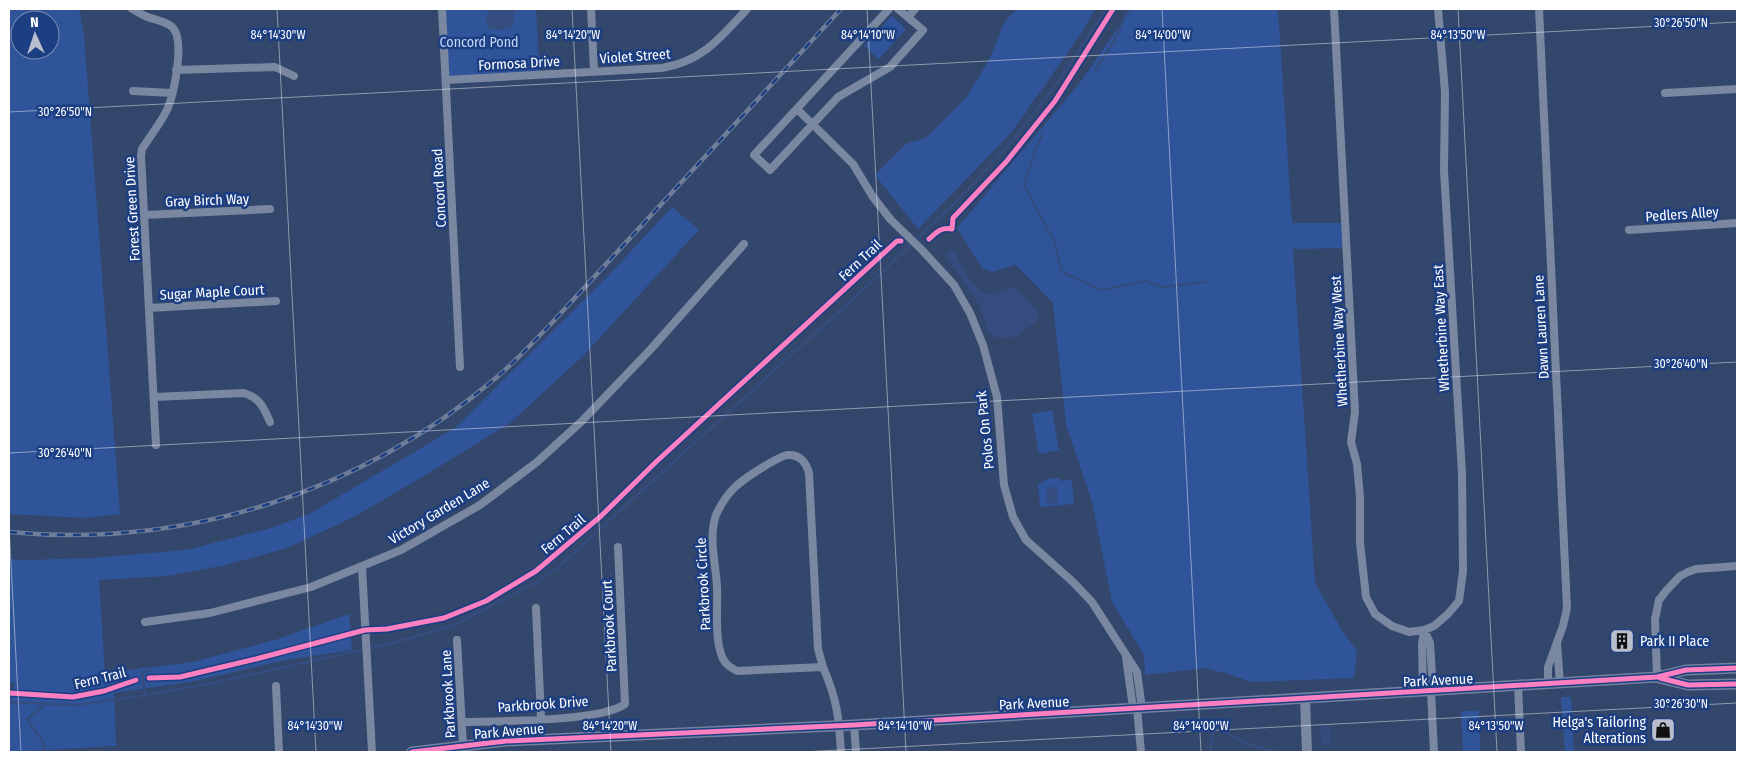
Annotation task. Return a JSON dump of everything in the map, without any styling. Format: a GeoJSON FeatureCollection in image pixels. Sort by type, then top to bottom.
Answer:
{"type":"FeatureCollection","features":[{"type":"Feature","properties":{"kind":"main road","name":"Park Avenue"},"geometry":{"type":"LineString","coordinates":[[412,752],[506,741],[839,725],[1548,685],[1657,677],[1686,670],[1737,668]]}},
{"type":"Feature","properties":{"kind":"main road"},"geometry":{"type":"LineString","coordinates":[[1702,669],[1715,684]]}},
{"type":"Feature","properties":{"kind":"main road","name":"Park Avenue"},"geometry":{"type":"LineString","coordinates":[[1657,677],[1688,685],[1737,684]]}},
{"type":"Feature","properties":{"kind":"street","name":"Forest Green Drive"},"geometry":{"type":"LineString","coordinates":[[132,9],[174,28],[179,44],[168,108],[142,149],[140,165],[145,215],[156,444]]}},
{"type":"Feature","properties":{"kind":"street","name":"Concord Road"},"geometry":{"type":"LineString","coordinates":[[442,9],[460,367]]}},
{"type":"Feature","properties":{"kind":"street"},"geometry":{"type":"LineString","coordinates":[[591,9],[594,71]]}},
{"type":"Feature","properties":{"kind":"street","name":"Violet Street"},"geometry":{"type":"LineString","coordinates":[[594,71],[662,68],[679,65],[713,45],[747,9]]}},
{"type":"Feature","properties":{"kind":"street"},"geometry":{"type":"LineString","coordinates":[[889,9],[754,155],[770,170],[838,96],[890,68],[923,30],[898,9]]}},
{"type":"Feature","properties":{"kind":"street"},"geometry":{"type":"LineString","coordinates":[[908,17],[915,9]]}},
{"type":"Feature","properties":{"kind":"street","name":"Whetherbine Way West"},"geometry":{"type":"LineString","coordinates":[[1334,9],[1355,412],[1351,442],[1357,464],[1360,497],[1360,543],[1366,597],[1375,614],[1392,626],[1409,632],[1424,630]]}},
{"type":"Feature","properties":{"kind":"street","name":"Whetherbine Way East"},"geometry":{"type":"LineString","coordinates":[[1424,630],[1434,626],[1459,601],[1463,571],[1462,473],[1444,171],[1445,92],[1438,9]]}},
{"type":"Feature","properties":{"kind":"street","name":"Dawn Lauren Lane"},"geometry":{"type":"LineString","coordinates":[[1539,9],[1567,608],[1564,626],[1548,667],[1548,685]]}},
{"type":"Feature","properties":{"kind":"street"},"geometry":{"type":"LineString","coordinates":[[176,70],[275,67],[294,76]]}},
{"type":"Feature","properties":{"kind":"street","name":"Formosa Drive"},"geometry":{"type":"LineString","coordinates":[[446,80],[594,71]]}},
{"type":"Feature","properties":{"kind":"street"},"geometry":{"type":"LineString","coordinates":[[1665,93],[1737,89]]}},
{"type":"Feature","properties":{"kind":"street"},"geometry":{"type":"LineString","coordinates":[[133,91],[172,92]]}},
{"type":"Feature","properties":{"kind":"street","name":"Polos On Park"},"geometry":{"type":"LineString","coordinates":[[797,109],[853,164],[880,208],[954,284],[984,345],[997,397],[1004,485],[1013,516],[1026,540],[1092,602],[1126,655],[1137,708],[1141,752]]}},
{"type":"Feature","properties":{"kind":"street","name":"Gray Birch Way"},"geometry":{"type":"LineString","coordinates":[[145,215],[270,209]]}},
{"type":"Feature","properties":{"kind":"street","name":"Pedlers Alley"},"geometry":{"type":"LineString","coordinates":[[1629,230],[1737,223]]}},
{"type":"Feature","properties":{"kind":"street","name":"Victory Garden Lane"},"geometry":{"type":"LineString","coordinates":[[144,622],[210,614],[311,587],[362,568],[401,550],[480,505],[537,462],[582,422],[650,350],[744,244]]}},
{"type":"Feature","properties":{"kind":"street","name":"Sugar Maple Court"},"geometry":{"type":"LineString","coordinates":[[149,308],[276,301]]}},
{"type":"Feature","properties":{"kind":"street"},"geometry":{"type":"LineString","coordinates":[[154,397],[244,394],[253,396],[260,402],[270,422]]}},
{"type":"Feature","properties":{"kind":"street","name":"Parkbrook Circle"},"geometry":{"type":"LineString","coordinates":[[823,667],[737,671],[729,667],[721,653],[713,548],[713,530],[716,515],[735,487],[775,460],[787,455],[801,458],[809,473],[818,649],[823,667],[833,688],[838,710],[841,752]]}},
{"type":"Feature","properties":{"kind":"street","name":"Parkbrook Court"},"geometry":{"type":"LineString","coordinates":[[618,547],[625,704]]}},
{"type":"Feature","properties":{"kind":"street"},"geometry":{"type":"LineString","coordinates":[[1657,677],[1655,619],[1659,600],[1680,576],[1688,572],[1696,569],[1737,566]]}},
{"type":"Feature","properties":{"kind":"street"},"geometry":{"type":"LineString","coordinates":[[362,568],[372,752]]}},
{"type":"Feature","properties":{"kind":"street"},"geometry":{"type":"LineString","coordinates":[[536,608],[541,718]]}},
{"type":"Feature","properties":{"kind":"street"},"geometry":{"type":"LineString","coordinates":[[1424,630],[1422,644],[1429,692],[1434,752]]}},
{"type":"Feature","properties":{"kind":"street","name":"Parkbrook Lane"},"geometry":{"type":"LineString","coordinates":[[457,640],[463,746]]}},
{"type":"Feature","properties":{"kind":"street","name":"Dawn Lauren Lane"},"geometry":{"type":"LineString","coordinates":[[1557,642],[1560,684]]}},
{"type":"Feature","properties":{"kind":"street"},"geometry":{"type":"LineString","coordinates":[[276,686],[279,752]]}},
{"type":"Feature","properties":{"kind":"street"},"geometry":{"type":"LineString","coordinates":[[1518,686],[1521,752]]}},
{"type":"Feature","properties":{"kind":"street"},"geometry":{"type":"LineString","coordinates":[[1305,699],[1307,752]]}},
{"type":"Feature","properties":{"kind":"street","name":"Parkbrook Drive"},"geometry":{"type":"LineString","coordinates":[[462,722],[575,717],[607,711],[625,704]]}},
{"type":"Feature","properties":{"kind":"street"},"geometry":{"type":"LineString","coordinates":[[854,724],[856,752]]}},
{"type":"Feature","properties":{"kind":"green space"},"geometry":{"type":"Polygon","coordinates":[[[9,9],[79,9],[84,35],[120,514],[86,518],[9,514],[9,9]]]}},
{"type":"Feature","properties":{"kind":"green space","name":"Concord Pond"},"geometry":{"type":"Polygon","coordinates":[[[444,9],[536,9],[540,72],[447,78],[444,9]]]}},
{"type":"Feature","properties":{"kind":"green space"},"geometry":{"type":"Polygon","coordinates":[[[1016,9],[1095,9],[1082,32],[1011,133],[918,229],[875,175],[906,144],[926,138],[965,99],[989,60],[1004,23],[1016,9]]]}},
{"type":"Feature","properties":{"kind":"green space"},"geometry":{"type":"Polygon","coordinates":[[[1131,9],[1278,9],[1292,223],[1345,223],[1346,248],[1293,249],[1315,583],[1343,632],[1357,651],[1354,678],[1251,682],[1205,668],[1145,675],[1144,655],[1112,602],[1092,502],[1066,425],[1053,303],[1016,265],[992,272],[982,268],[957,228],[1082,80],[1131,9]]]}},
{"type":"Feature","properties":{"kind":"green space"},"geometry":{"type":"Polygon","coordinates":[[[892,16],[906,29],[879,59],[864,46],[892,16]]]}},
{"type":"Feature","properties":{"kind":"green space"},"geometry":{"type":"Polygon","coordinates":[[[672,207],[699,230],[582,357],[510,423],[354,517],[287,548],[226,565],[167,576],[99,580],[105,673],[193,662],[278,639],[349,614],[352,650],[286,660],[190,682],[114,693],[116,746],[9,752],[9,704],[15,683],[9,683],[9,559],[92,558],[186,550],[268,529],[309,514],[455,428],[608,276],[672,207]]]}},
{"type":"Feature","properties":{"kind":"green space"},"geometry":{"type":"Polygon","coordinates":[[[1052,410],[1059,450],[1039,454],[1032,414],[1052,410]]]}},
{"type":"Feature","properties":{"kind":"green space"},"geometry":{"type":"Polygon","coordinates":[[[1054,478],[1060,479],[1060,481],[1072,480],[1074,504],[1040,507],[1038,483],[1054,478]]]}},
{"type":"Feature","properties":{"kind":"green space"},"geometry":{"type":"Polygon","coordinates":[[[1561,697],[1571,697],[1574,752],[1565,752],[1561,697]]]}},
{"type":"Feature","properties":{"kind":"green space"},"geometry":{"type":"Polygon","coordinates":[[[1461,711],[1479,711],[1480,752],[1463,752],[1461,711]]]}},
{"type":"Feature","properties":{"kind":"shaded area"},"geometry":{"type":"Polygon","coordinates":[[[488,9],[515,9],[514,21],[511,27],[499,30],[488,28],[486,20],[488,9]]]}},
{"type":"Feature","properties":{"kind":"shaded area"},"geometry":{"type":"Polygon","coordinates":[[[953,250],[975,285],[984,292],[991,293],[1011,287],[1017,288],[1039,314],[1037,321],[1016,337],[996,338],[989,332],[976,299],[947,258],[946,251],[953,250]]]}},
{"type":"Feature","properties":{"kind":"shaded area"},"geometry":{"type":"Polygon","coordinates":[[[1053,486],[1057,488],[1058,501],[1053,504],[1047,502],[1046,490],[1053,486]]]}},
{"type":"Feature","properties":{"kind":"shaded area"},"geometry":{"type":"Polygon","coordinates":[[[1320,726],[1330,726],[1331,742],[1329,745],[1321,744],[1320,726]]]}},
{"type":"Feature","properties":{"kind":"waterway"},"geometry":{"type":"LineString","coordinates":[[9,702],[75,705],[139,696],[213,683],[393,643],[457,624],[540,580],[556,569],[877,277],[962,196],[1009,145],[1056,85],[1106,9]]}},
{"type":"Feature","properties":{"kind":"waterway"},"geometry":{"type":"LineString","coordinates":[[1095,71],[1114,41],[1128,9]]}},
{"type":"Feature","properties":{"kind":"waterway"},"geometry":{"type":"LineString","coordinates":[[1042,135],[1024,185],[1054,241],[1062,272],[1102,290],[1145,281],[1162,287],[1205,282]]}},
{"type":"Feature","properties":{"kind":"waterway"},"geometry":{"type":"LineString","coordinates":[[145,695],[142,672],[150,670]]}},
{"type":"Feature","properties":{"kind":"waterway"},"geometry":{"type":"LineString","coordinates":[[44,752],[43,742],[27,719],[45,705]]}},
{"type":"Feature","properties":{"kind":"waterway"},"geometry":{"type":"LineString","coordinates":[[1215,724],[1236,738],[1274,752]]}},
{"type":"Feature","properties":{"kind":"waterway"},"geometry":{"type":"LineString","coordinates":[[1210,752],[1215,724]]}},
{"type":"Feature","properties":{"kind":"railway"},"geometry":{"type":"LineString","coordinates":[[9,532],[75,535],[141,531],[206,521],[269,504],[330,481],[389,452],[445,417],[504,371],[549,326],[841,9]]}},
{"type":"Feature","properties":{"kind":"cycle path"},"geometry":{"type":"LineString","coordinates":[[929,239],[942,229],[952,229],[953,218],[1006,162],[1055,101],[1113,9]]}},
{"type":"Feature","properties":{"kind":"cycle path","name":"Fern Trail"},"geometry":{"type":"LineString","coordinates":[[149,678],[180,677],[365,630],[387,629],[444,618],[486,601],[536,571],[601,516],[657,461],[897,241],[901,241]]}},
{"type":"Feature","properties":{"kind":"cycle path"},"geometry":{"type":"LineString","coordinates":[[412,752],[506,741],[854,725],[1657,677],[1686,670],[1737,668]]}},
{"type":"Feature","properties":{"kind":"cycle path"},"geometry":{"type":"LineString","coordinates":[[1660,678],[1688,685],[1737,684]]}},
{"type":"Feature","properties":{"kind":"cycle path","name":"Fern Trail"},"geometry":{"type":"LineString","coordinates":[[9,693],[73,697],[104,691],[136,680]]}},
{"type":"Feature","properties":{"kind":"place","name":"Park II Place"},"geometry":{"type":"Point","coordinates":[1622,641]}},
{"type":"Feature","properties":{"kind":"place","name":"Helga's Tailoring Alterations"},"geometry":{"type":"Point","coordinates":[1663,730]}}]}
